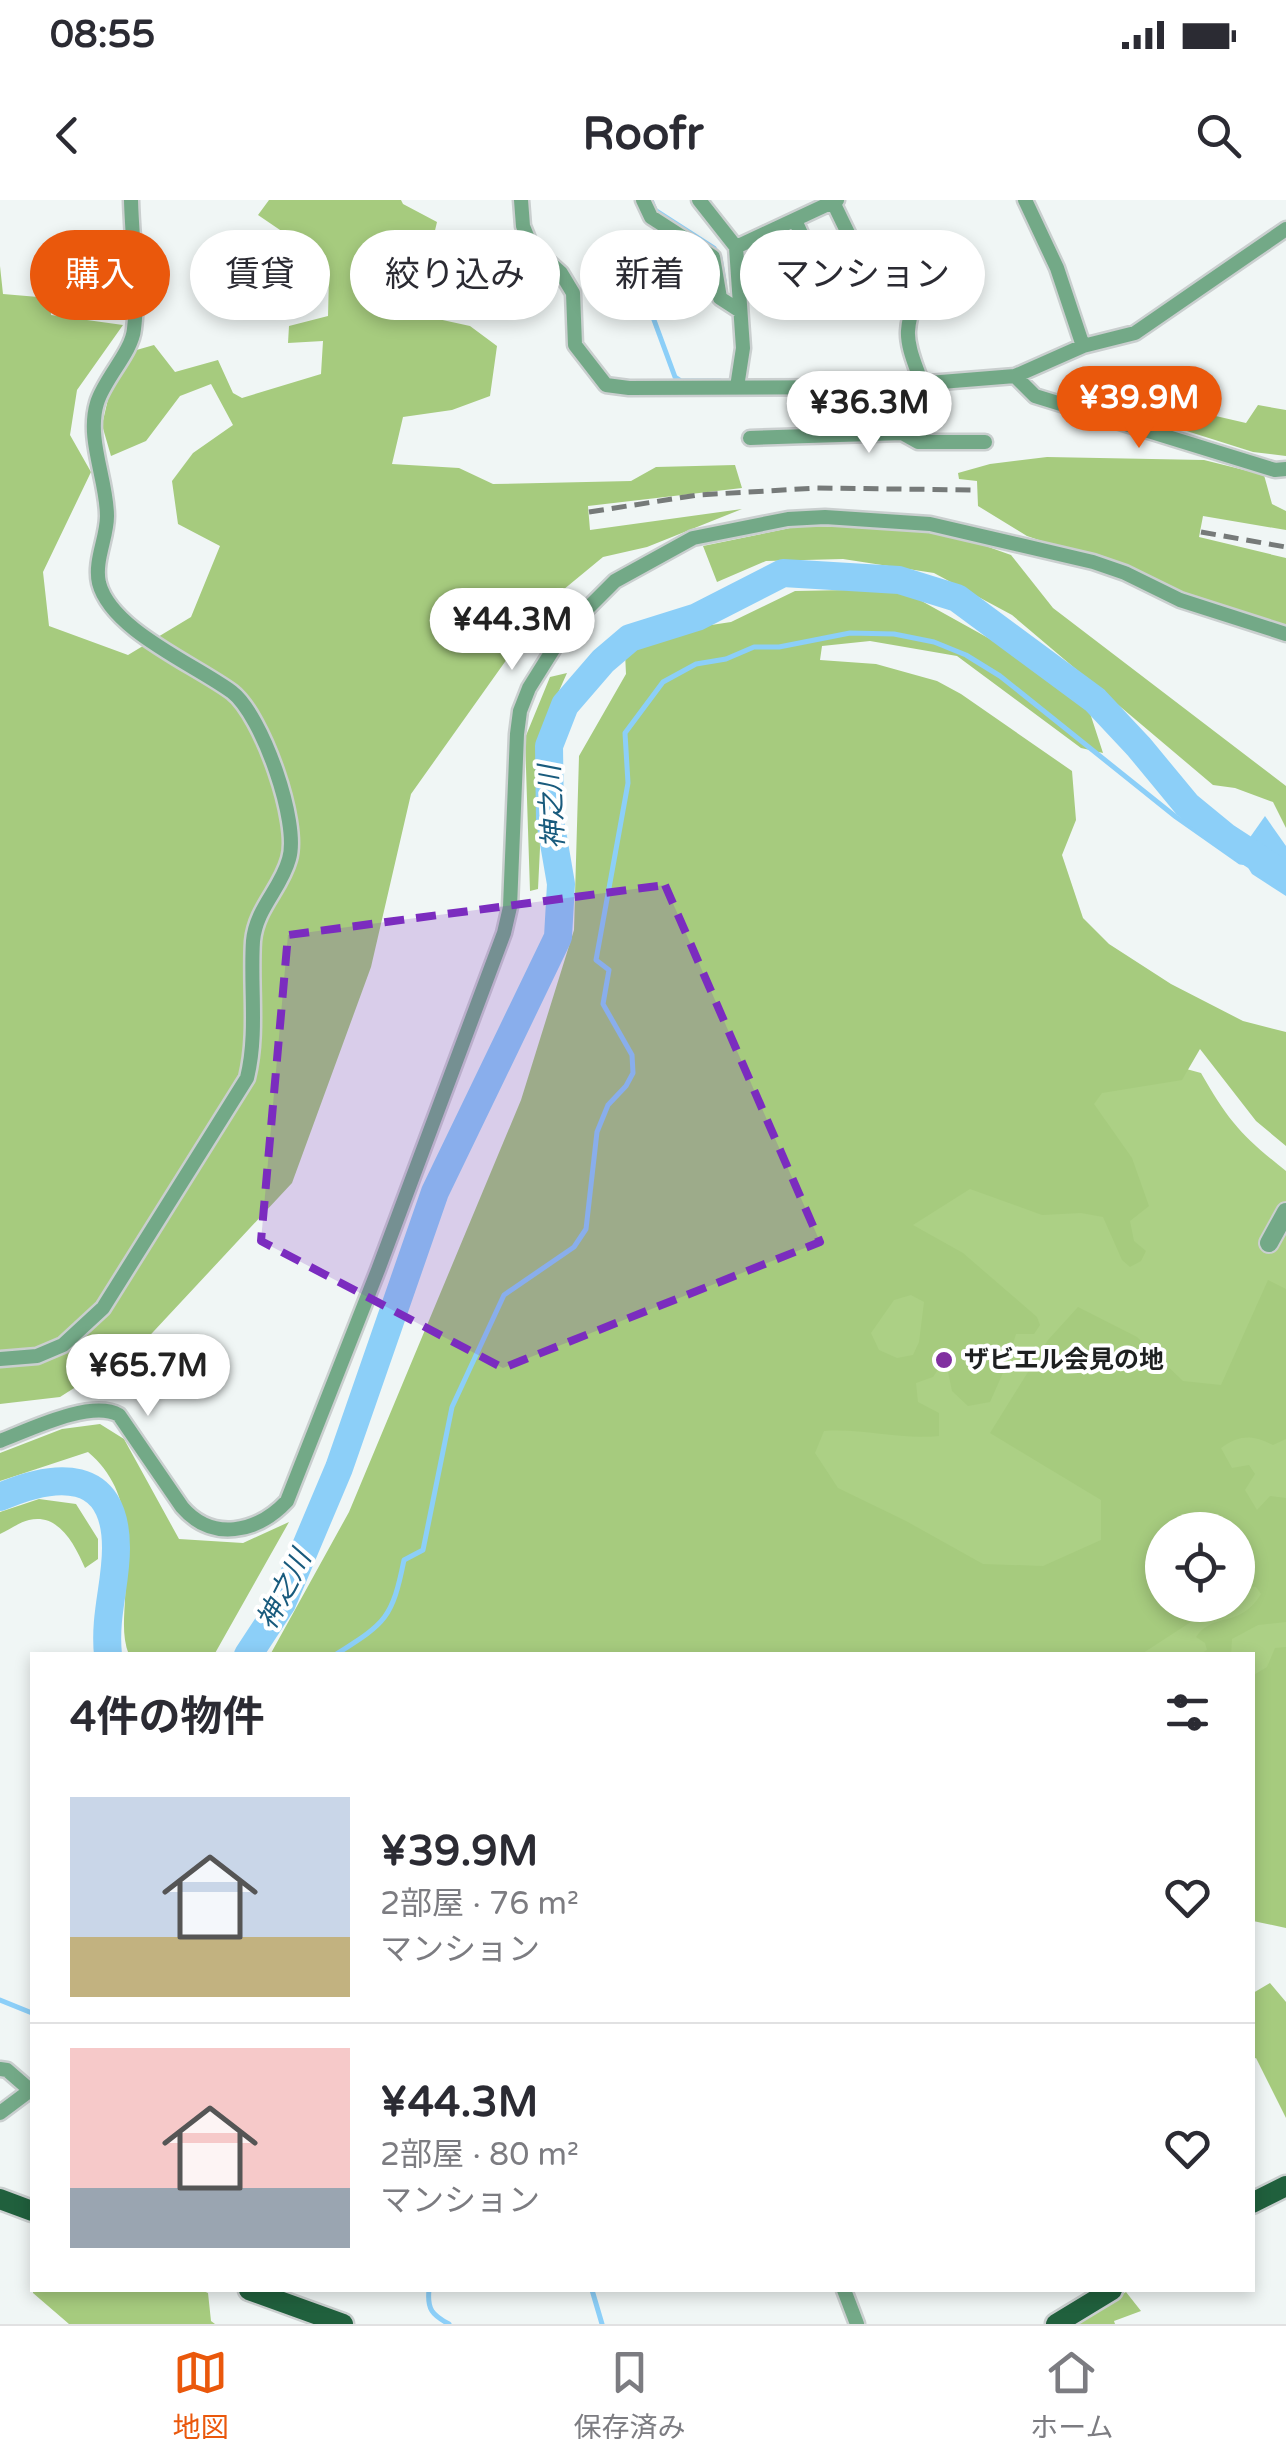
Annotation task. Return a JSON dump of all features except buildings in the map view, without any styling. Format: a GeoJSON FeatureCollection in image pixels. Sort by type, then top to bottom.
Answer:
{"type":"FeatureCollection","features":[{"type":"Feature","properties":{"kind":"main road"},"geometry":{"type":"LineString","coordinates":[[1255,2201],[1286,2186]]}},
{"type":"Feature","properties":{"kind":"main road"},"geometry":{"type":"LineString","coordinates":[[0,2199],[30,2210]]}},
{"type":"Feature","properties":{"kind":"main road"},"geometry":{"type":"LineString","coordinates":[[255,2292],[343,2324]]}},
{"type":"Feature","properties":{"kind":"main road"},"geometry":{"type":"LineString","coordinates":[[1056,2324],[1109,2292]]}},
{"type":"Feature","properties":{"kind":"street"},"geometry":{"type":"LineString","coordinates":[[0,1360],[37,1356],[63,1345],[103,1308],[247,1078],[252,1058],[255,929],[264,902],[289,862],[292,842],[264,735],[252,714],[236,694],[122,620],[105,599],[98,580],[108,520],[95,430],[96,406],[134,333],[131,200]]}},
{"type":"Feature","properties":{"kind":"street"},"geometry":{"type":"LineString","coordinates":[[520,200],[524,230]]}},
{"type":"Feature","properties":{"kind":"street"},"geometry":{"type":"LineString","coordinates":[[643,200],[651,217],[713,257],[720,298],[740,310]]}},
{"type":"Feature","properties":{"kind":"street"},"geometry":{"type":"LineString","coordinates":[[699,200],[736,248],[740,310]]}},
{"type":"Feature","properties":{"kind":"street"},"geometry":{"type":"LineString","coordinates":[[1025,200],[1057,268],[1083,346]]}},
{"type":"Feature","properties":{"kind":"street"},"geometry":{"type":"LineString","coordinates":[[736,248],[834,201],[847,230]]}},
{"type":"Feature","properties":{"kind":"street"},"geometry":{"type":"LineString","coordinates":[[794,220],[799,230]]}},
{"type":"Feature","properties":{"kind":"street"},"geometry":{"type":"LineString","coordinates":[[560,273],[572,293],[575,344],[606,385],[879,388],[1015,376],[1083,346],[1135,332],[1286,230]]}},
{"type":"Feature","properties":{"kind":"street"},"geometry":{"type":"LineString","coordinates":[[737,388],[744,348],[741,320]]}},
{"type":"Feature","properties":{"kind":"street"},"geometry":{"type":"LineString","coordinates":[[910,320],[907,338],[922,385]]}},
{"type":"Feature","properties":{"kind":"street"},"geometry":{"type":"LineString","coordinates":[[1015,376],[1036,396],[1275,470],[1286,469]]}},
{"type":"Feature","properties":{"kind":"street"},"geometry":{"type":"LineString","coordinates":[[879,388],[880,434]]}},
{"type":"Feature","properties":{"kind":"street"},"geometry":{"type":"LineString","coordinates":[[750,438],[902,433],[918,442],[986,442]]}},
{"type":"Feature","properties":{"kind":"street"},"geometry":{"type":"LineString","coordinates":[[0,1441],[70,1415],[110,1410],[118,1415],[182,1507],[193,1520],[208,1528],[239,1529],[277,1512],[287,1502],[504,933],[510,907],[520,710],[554,648],[615,581],[694,538],[758,523],[824,517],[930,524],[1093,562],[1180,600],[1286,634]]}},
{"type":"Feature","properties":{"kind":"street"},"geometry":{"type":"LineString","coordinates":[[1269,1242],[1286,1212]]}},
{"type":"Feature","properties":{"kind":"street"},"geometry":{"type":"LineString","coordinates":[[0,2069],[30,2088]]}},
{"type":"Feature","properties":{"kind":"street"},"geometry":{"type":"LineString","coordinates":[[0,2113],[30,2091]]}},
{"type":"Feature","properties":{"kind":"street"},"geometry":{"type":"LineString","coordinates":[[845,2292],[857,2324]]}},
{"type":"Feature","properties":{"kind":"highlighted area"},"geometry":{"type":"Polygon","coordinates":[[[665,885],[820,1242],[503,1368],[261,1241],[288,935],[665,885]]]}},
{"type":"Feature","properties":{"kind":"green space"},"geometry":{"type":"Polygon","coordinates":[[[269,200],[401,200],[437,222],[435,230],[350,230],[350,320],[443,320],[470,326],[497,346],[490,396],[452,410],[403,417],[392,464],[459,468],[493,484],[631,481],[656,467],[735,465],[742,488],[588,506],[590,530],[742,509],[647,547],[603,557],[546,604],[411,794],[371,967],[292,1183],[140,1346],[60,1397],[0,1404],[0,266],[3,294],[30,296],[30,320],[87,320],[123,325],[77,390],[70,435],[91,472],[43,572],[49,626],[128,655],[191,617],[220,546],[178,524],[172,481],[193,453],[233,425],[211,384],[180,396],[146,441],[111,456],[102,425],[108,399],[133,351],[154,345],[175,372],[218,360],[233,393],[242,398],[321,374],[323,341],[288,343],[289,326],[330,320],[330,230],[280,230],[258,215],[269,200]]]}},
{"type":"Feature","properties":{"kind":"green space"},"geometry":{"type":"Polygon","coordinates":[[[1155,386],[1155,402],[1246,423],[1258,405],[1286,410],[1286,456],[1253,452],[1133,414],[1141,388],[1155,386]]]}},
{"type":"Feature","properties":{"kind":"green space"},"geometry":{"type":"Polygon","coordinates":[[[1047,457],[1204,460],[1264,475],[1272,504],[1286,511],[1286,530],[1203,516],[1199,537],[1286,558],[1286,630],[1027,536],[978,506],[977,481],[959,479],[958,473],[990,464],[1047,457]]]}},
{"type":"Feature","properties":{"kind":"green space"},"geometry":{"type":"Polygon","coordinates":[[[800,526],[949,533],[1011,555],[1053,608],[1286,786],[1286,828],[1273,802],[1235,788],[1213,785],[1012,615],[934,573],[843,559],[766,561],[717,582],[703,546],[800,526]]]}},
{"type":"Feature","properties":{"kind":"green space"},"geometry":{"type":"Polygon","coordinates":[[[900,589],[1017,654],[1090,713],[1103,753],[1081,748],[957,656],[870,641],[822,646],[820,660],[876,664],[937,681],[1072,771],[1076,820],[1062,855],[1083,918],[1109,944],[1171,984],[1243,1021],[1286,1032],[1286,1146],[1256,1121],[1200,1049],[1182,1080],[1102,1093],[1094,1104],[1132,1158],[1149,1206],[1130,1221],[1134,1241],[1146,1251],[1141,1261],[1130,1267],[1122,1260],[1103,1217],[1081,1213],[1042,1215],[970,1189],[913,1225],[963,1253],[1037,1317],[1040,1325],[1034,1334],[1016,1334],[990,1402],[968,1406],[952,1391],[947,1367],[916,1383],[918,1402],[939,1413],[939,1436],[824,1431],[815,1453],[838,1488],[983,1564],[1043,1566],[1101,1540],[1101,1500],[990,1433],[1048,1340],[1078,1307],[1137,1337],[1183,1381],[1221,1385],[1268,1280],[1286,1289],[1286,1439],[1273,1445],[1241,1438],[1221,1448],[1232,1468],[1249,1465],[1255,1474],[1245,1490],[1257,1510],[1270,1496],[1286,1498],[1286,1622],[1258,1625],[1232,1639],[1231,1652],[1203,1652],[1207,1650],[1205,1643],[1196,1637],[1211,1624],[1255,1622],[1255,1602],[1261,1594],[1255,1587],[1255,1512],[1145,1512],[1145,1622],[1191,1622],[1145,1652],[272,1652],[349,1512],[521,1100],[574,930],[579,756],[626,674],[625,653],[698,627],[731,622],[795,591],[900,589]],[[911,1295],[894,1300],[871,1333],[879,1350],[897,1358],[913,1355],[919,1342],[924,1302],[911,1295]]]}},
{"type":"Feature","properties":{"kind":"green space"},"geometry":{"type":"Polygon","coordinates":[[[567,673],[537,740],[540,848],[538,889],[530,891],[525,738],[550,677],[567,673]]]}},
{"type":"Feature","properties":{"kind":"green space"},"geometry":{"type":"Polygon","coordinates":[[[1179,1067],[1201,1073],[1238,1127],[1286,1171],[1286,1701],[1255,1706],[1255,1652],[1107,1652],[1147,1622],[1255,1622],[1255,1512],[1145,1512],[1145,1534],[1085,1579],[988,1587],[807,1469],[895,1207],[1094,1086],[1179,1067]]]}},
{"type":"Feature","properties":{"kind":"green space"},"geometry":{"type":"Polygon","coordinates":[[[100,1424],[124,1439],[179,1539],[243,1543],[289,1522],[216,1652],[128,1652],[124,1628],[124,1520],[113,1484],[88,1452],[0,1481],[0,1453],[62,1429],[100,1424]]]}},
{"type":"Feature","properties":{"kind":"green space"},"geometry":{"type":"Polygon","coordinates":[[[39,1499],[76,1504],[98,1539],[98,1559],[85,1568],[65,1533],[49,1521],[29,1520],[0,1534],[0,1512],[39,1499]]]}},
{"type":"Feature","properties":{"kind":"green space"},"geometry":{"type":"Polygon","coordinates":[[[1286,1647],[1286,1928],[1255,1921],[1255,1674],[1267,1667],[1275,1648],[1286,1647]]]}},
{"type":"Feature","properties":{"kind":"green space"},"geometry":{"type":"Polygon","coordinates":[[[1270,1983],[1286,2002],[1286,2118],[1255,2058],[1255,1992],[1270,1983]]]}},
{"type":"Feature","properties":{"kind":"green space"},"geometry":{"type":"Polygon","coordinates":[[[206,2292],[215,2324],[69,2324],[33,2293],[206,2292]]]}},
{"type":"Feature","properties":{"kind":"green space"},"geometry":{"type":"Polygon","coordinates":[[[1126,2292],[1141,2311],[1114,2321],[1115,2324],[1078,2324],[1126,2292]]]}},
{"type":"Feature","properties":{"kind":"water"},"geometry":{"type":"Polygon","coordinates":[[[1265,816],[1286,846],[1286,896],[1252,874],[1239,853],[1265,816]]]}},
{"type":"Feature","properties":{"kind":"waterway"},"geometry":{"type":"LineString","coordinates":[[651,200],[655,210],[714,248],[724,281]]}},
{"type":"Feature","properties":{"kind":"waterway"},"geometry":{"type":"LineString","coordinates":[[654,320],[675,377],[681,381],[720,381]]}},
{"type":"Feature","properties":{"kind":"waterway","name":"神之川"},"geometry":{"type":"LineString","coordinates":[[250,1652],[282,1603],[339,1468],[435,1192],[558,937],[561,884],[550,820],[549,746],[565,705],[603,661],[630,638],[697,617],[783,573],[899,580],[957,598],[1095,700],[1187,805],[1226,837],[1286,876]]}},
{"type":"Feature","properties":{"kind":"waterway"},"geometry":{"type":"LineString","coordinates":[[340,1652],[384,1618],[395,1596],[404,1560],[423,1550],[452,1407],[504,1295],[574,1247],[586,1229],[597,1132],[608,1105],[633,1073],[632,1055],[603,1004],[609,970],[596,960],[628,783],[625,733],[663,682],[696,664],[726,659],[754,647],[779,647],[850,633],[894,634],[934,642],[966,655],[1000,676],[1176,817],[1240,862],[1248,863]]}},
{"type":"Feature","properties":{"kind":"waterway","name":"神之川"},"geometry":{"type":"LineString","coordinates":[[0,1497],[41,1483],[61,1481],[79,1483],[106,1502],[116,1548],[108,1652]]}},
{"type":"Feature","properties":{"kind":"waterway"},"geometry":{"type":"LineString","coordinates":[[0,2000],[30,2012]]}},
{"type":"Feature","properties":{"kind":"waterway"},"geometry":{"type":"LineString","coordinates":[[429,2292],[432,2311],[449,2324]]}},
{"type":"Feature","properties":{"kind":"waterway"},"geometry":{"type":"LineString","coordinates":[[593,2292],[602,2324]]}},
{"type":"Feature","properties":{"kind":"railway"},"geometry":{"type":"LineString","coordinates":[[589,512],[698,495],[817,488],[974,490]]}},
{"type":"Feature","properties":{"kind":"railway"},"geometry":{"type":"LineString","coordinates":[[1201,532],[1286,547]]}},
{"type":"Feature","properties":{"kind":"place","name":"ザビエル会見の地"},"geometry":{"type":"Point","coordinates":[944,1360]}}]}
